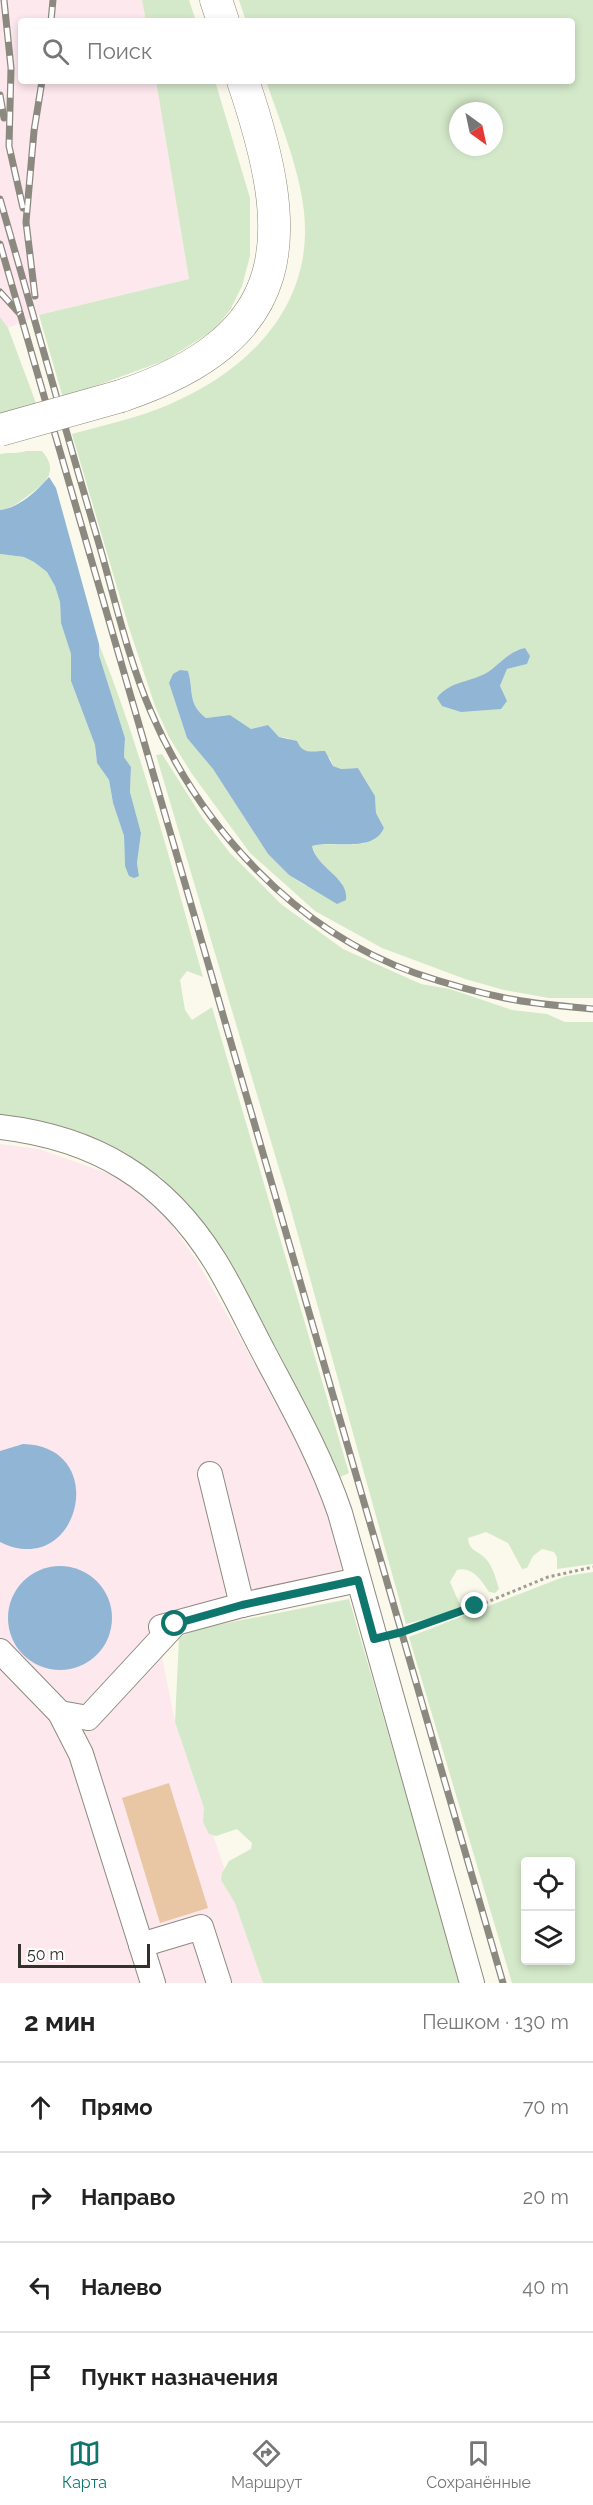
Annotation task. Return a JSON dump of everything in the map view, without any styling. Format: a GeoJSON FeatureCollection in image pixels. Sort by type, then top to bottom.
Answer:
{"type":"FeatureCollection","features":[{"type":"Feature","properties":{"kind":"main road"},"geometry":{"type":"LineString","coordinates":[[216,0],[222,18]]}},
{"type":"Feature","properties":{"kind":"main road"},"geometry":{"type":"LineString","coordinates":[[0,430],[121,396],[175,376],[221,345],[251,312],[263,291],[276,243],[276,210],[265,146],[244,84]]}},
{"type":"Feature","properties":{"kind":"lane"},"geometry":{"type":"LineString","coordinates":[[0,1127],[36,1133],[102,1154],[131,1170],[162,1195],[190,1226],[215,1261],[313,1444],[340,1513],[472,1983]]}},
{"type":"Feature","properties":{"kind":"lane"},"geometry":{"type":"LineString","coordinates":[[210,1474],[242,1605]]}},
{"type":"Feature","properties":{"kind":"lane"},"geometry":{"type":"LineString","coordinates":[[60,1713],[88,1718],[167,1625],[242,1605],[358,1580]]}},
{"type":"Feature","properties":{"kind":"lane"},"geometry":{"type":"LineString","coordinates":[[0,1651],[60,1713],[81,1754],[153,1983]]}},
{"type":"Feature","properties":{"kind":"lane"},"geometry":{"type":"LineString","coordinates":[[141,1945],[201,1928],[219,1983]]}},
{"type":"Feature","properties":{"kind":"path"},"geometry":{"type":"LineString","coordinates":[[374,1639],[454,1614],[548,1577],[593,1566]]}},
{"type":"Feature","properties":{"kind":"shaded area"},"geometry":{"type":"Polygon","coordinates":[[[0,0],[142,0],[145,18],[18,18],[18,84],[156,84],[189,279],[39,315],[0,329],[0,0]]]}},
{"type":"Feature","properties":{"kind":"shaded area"},"geometry":{"type":"Polygon","coordinates":[[[0,1144],[39,1149],[115,1176],[160,1208],[197,1261],[301,1447],[331,1523],[342,1566],[336,1588],[160,1647],[175,1722],[263,1983],[0,1983],[0,1144]]]}},
{"type":"Feature","properties":{"kind":"green space"},"geometry":{"type":"Polygon","coordinates":[[[142,0],[189,0],[195,18],[145,18],[142,0]]]}},
{"type":"Feature","properties":{"kind":"green space"},"geometry":{"type":"Polygon","coordinates":[[[239,0],[593,0],[593,998],[549,998],[504,990],[465,979],[382,948],[315,911],[250,853],[192,774],[169,737],[155,706],[129,628],[72,434],[145,414],[198,391],[225,374],[249,354],[270,331],[287,305],[298,277],[304,246],[304,212],[294,163],[267,84],[575,84],[575,18],[245,18],[239,0]],[[517,650],[482,676],[443,691],[500,686],[507,669],[527,664],[517,650]],[[188,671],[169,683],[187,738],[213,769],[268,854],[289,875],[306,886],[343,884],[318,861],[312,846],[362,844],[379,836],[384,828],[376,813],[375,796],[358,768],[340,769],[333,766],[330,758],[317,751],[308,753],[288,738],[279,737],[268,725],[251,729],[230,715],[206,718],[194,702],[188,671]]]}},
{"type":"Feature","properties":{"kind":"green space"},"geometry":{"type":"Polygon","coordinates":[[[156,84],[216,84],[250,198],[250,256],[242,286],[230,310],[214,330],[166,360],[63,398],[39,315],[189,279],[156,84]]]}},
{"type":"Feature","properties":{"kind":"green space"},"geometry":{"type":"Polygon","coordinates":[[[0,317],[8,328],[36,403],[0,415],[0,317]]]}},
{"type":"Feature","properties":{"kind":"green space"},"geometry":{"type":"Polygon","coordinates":[[[42,451],[50,466],[48,478],[11,507],[0,510],[0,454],[42,451]]]}},
{"type":"Feature","properties":{"kind":"green space"},"geometry":{"type":"Polygon","coordinates":[[[0,554],[24,557],[34,562],[47,572],[55,586],[60,602],[61,623],[71,654],[71,681],[95,745],[97,763],[109,780],[113,803],[124,836],[125,866],[139,875],[137,863],[141,833],[130,792],[131,767],[124,757],[125,738],[99,655],[99,644],[115,685],[155,809],[203,977],[187,971],[180,980],[185,1010],[192,1020],[212,1007],[349,1473],[340,1477],[333,1472],[182,1201],[161,1177],[143,1168],[0,1120],[0,554]]]}},
{"type":"Feature","properties":{"kind":"green space"},"geometry":{"type":"Polygon","coordinates":[[[162,754],[202,817],[230,853],[281,904],[343,949],[421,984],[450,989],[512,1010],[547,1014],[565,1022],[593,1022],[593,1564],[557,1569],[557,1557],[554,1552],[542,1549],[533,1556],[527,1568],[522,1569],[508,1543],[486,1532],[468,1538],[472,1548],[490,1565],[499,1589],[495,1593],[489,1592],[472,1572],[457,1570],[450,1582],[461,1607],[456,1611],[406,1624],[286,1192],[156,755],[162,754]]]}},
{"type":"Feature","properties":{"kind":"green space"},"geometry":{"type":"Polygon","coordinates":[[[593,1572],[593,1983],[512,1983],[409,1637],[566,1576],[593,1572]]]}},
{"type":"Feature","properties":{"kind":"green space"},"geometry":{"type":"Polygon","coordinates":[[[349,1599],[461,1983],[263,1983],[235,1903],[221,1880],[229,1861],[251,1849],[252,1843],[237,1829],[216,1836],[209,1834],[203,1822],[204,1808],[175,1722],[179,1638],[197,1629],[349,1599]]]}},
{"type":"Feature","properties":{"kind":"water"},"geometry":{"type":"Polygon","coordinates":[[[49,477],[56,488],[99,644],[99,655],[125,738],[124,757],[131,767],[130,792],[141,833],[137,863],[139,876],[134,878],[129,876],[125,866],[124,836],[113,803],[109,780],[97,763],[95,745],[71,681],[71,654],[61,623],[60,602],[55,586],[47,572],[34,562],[24,557],[0,554],[0,510],[21,502],[49,477]]]}},
{"type":"Feature","properties":{"kind":"water"},"geometry":{"type":"Polygon","coordinates":[[[525,648],[530,656],[527,664],[507,669],[500,686],[507,701],[501,709],[461,712],[442,706],[437,698],[446,689],[486,673],[513,653],[525,648]]]}},
{"type":"Feature","properties":{"kind":"water"},"geometry":{"type":"Polygon","coordinates":[[[180,670],[188,671],[194,702],[206,718],[230,715],[251,729],[268,725],[279,737],[297,741],[305,750],[325,751],[333,766],[341,769],[358,768],[375,796],[376,813],[384,828],[379,836],[371,841],[312,846],[320,861],[343,885],[346,900],[337,904],[289,875],[268,854],[213,769],[187,738],[169,683],[173,674],[180,670]]]}},
{"type":"Feature","properties":{"kind":"water"},"geometry":{"type":"Polygon","coordinates":[[[23,1444],[51,1450],[68,1466],[76,1486],[74,1508],[65,1529],[49,1543],[27,1549],[0,1542],[0,1451],[23,1444]]]}},
{"type":"Feature","properties":{"kind":"water"},"geometry":{"type":"Polygon","coordinates":[[[60,1566],[80,1570],[97,1581],[108,1598],[112,1618],[108,1638],[97,1655],[80,1666],[60,1670],[40,1666],[23,1655],[12,1638],[8,1618],[12,1598],[23,1581],[40,1570],[60,1566]]]}},
{"type":"Feature","properties":{"kind":"building"},"geometry":{"type":"Polygon","coordinates":[[[169,1783],[208,1908],[160,1923],[122,1798],[169,1783]]]}},
{"type":"Feature","properties":{"kind":"railway"},"geometry":{"type":"LineString","coordinates":[[4,0],[11,68],[9,146],[23,208]]}},
{"type":"Feature","properties":{"kind":"railway"},"geometry":{"type":"LineString","coordinates":[[51,18],[53,0]]}},
{"type":"Feature","properties":{"kind":"railway"},"geometry":{"type":"LineString","coordinates":[[35,296],[26,222],[34,131],[42,84]]}},
{"type":"Feature","properties":{"kind":"railway"},"geometry":{"type":"LineString","coordinates":[[0,95],[4,118]]}},
{"type":"Feature","properties":{"kind":"railway"},"geometry":{"type":"LineString","coordinates":[[0,199],[135,671],[151,712],[172,755],[196,795],[225,834],[257,870],[292,902],[330,931],[372,954],[415,973],[483,993],[527,1002],[593,1009]]}},
{"type":"Feature","properties":{"kind":"railway"},"geometry":{"type":"LineString","coordinates":[[0,244],[503,1983]]}},
{"type":"Feature","properties":{"kind":"railway"},"geometry":{"type":"LineString","coordinates":[[0,292],[20,314]]}},
{"type":"Feature","properties":{"kind":"route"},"geometry":{"type":"LineString","coordinates":[[175,1624],[242,1605],[358,1580],[374,1639],[402,1632],[475,1606]]}}]}
